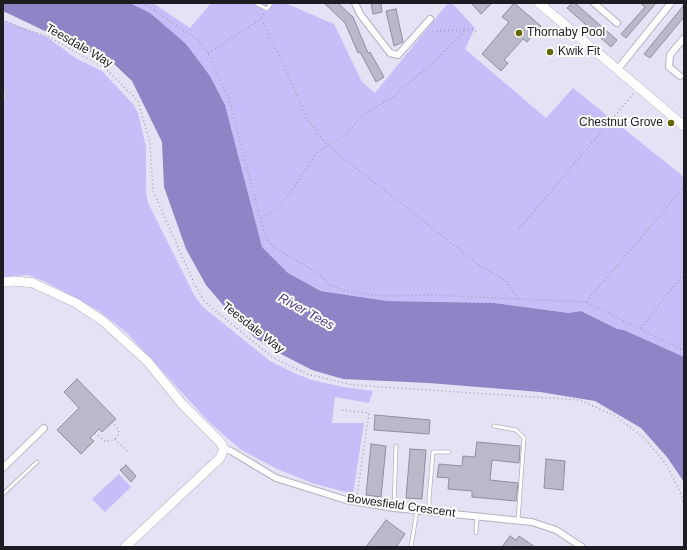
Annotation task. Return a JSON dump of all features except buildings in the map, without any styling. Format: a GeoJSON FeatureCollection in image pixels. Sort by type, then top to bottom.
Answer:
{"type":"FeatureCollection","features":[{"type":"Feature","properties":{"kind":"street"},"geometry":{"type":"LineString","coordinates":[[355,3],[360,14],[390,53],[398,55],[430,19]]}},
{"type":"Feature","properties":{"kind":"street"},"geometry":{"type":"LineString","coordinates":[[539,3],[684,126]]}},
{"type":"Feature","properties":{"kind":"street"},"geometry":{"type":"LineString","coordinates":[[594,3],[617,23]]}},
{"type":"Feature","properties":{"kind":"street"},"geometry":{"type":"LineString","coordinates":[[617,70],[671,3]]}},
{"type":"Feature","properties":{"kind":"street"},"geometry":{"type":"LineString","coordinates":[[680,76],[669,67],[670,55],[684,38]]}},
{"type":"Feature","properties":{"kind":"street","name":"Bowesfield Crescent"},"geometry":{"type":"LineString","coordinates":[[3,282],[16,281],[33,283],[76,303],[103,321],[148,362],[182,404],[220,442],[224,449],[276,478],[356,501],[394,508],[532,522],[556,530],[582,547]]}},
{"type":"Feature","properties":{"kind":"street"},"geometry":{"type":"LineString","coordinates":[[3,468],[44,428]]}},
{"type":"Feature","properties":{"kind":"street"},"geometry":{"type":"LineString","coordinates":[[125,547],[220,458],[224,449]]}},
{"type":"Feature","properties":{"kind":"lane"},"geometry":{"type":"LineString","coordinates":[[257,4],[267,9],[271,3]]}},
{"type":"Feature","properties":{"kind":"lane"},"geometry":{"type":"LineString","coordinates":[[3,91],[3,99]]}},
{"type":"Feature","properties":{"kind":"lane"},"geometry":{"type":"LineString","coordinates":[[494,426],[516,430],[524,438],[518,520]]}},
{"type":"Feature","properties":{"kind":"lane"},"geometry":{"type":"LineString","coordinates":[[394,508],[396,446]]}},
{"type":"Feature","properties":{"kind":"lane"},"geometry":{"type":"LineString","coordinates":[[429,511],[433,452],[449,452]]}},
{"type":"Feature","properties":{"kind":"lane"},"geometry":{"type":"LineString","coordinates":[[3,494],[37,462]]}},
{"type":"Feature","properties":{"kind":"lane"},"geometry":{"type":"LineString","coordinates":[[411,547],[417,510]]}},
{"type":"Feature","properties":{"kind":"lane"},"geometry":{"type":"LineString","coordinates":[[476,533],[477,516]]}},
{"type":"Feature","properties":{"kind":"path"},"geometry":{"type":"LineString","coordinates":[[143,3],[197,39],[208,53],[230,102],[260,218],[265,235],[272,246],[317,273],[330,285],[345,291],[382,296],[432,295],[586,302],[641,328],[684,351]]}},
{"type":"Feature","properties":{"kind":"path"},"geometry":{"type":"LineString","coordinates":[[155,3],[155,11]]}},
{"type":"Feature","properties":{"kind":"path"},"geometry":{"type":"LineString","coordinates":[[208,53],[261,19],[267,9]]}},
{"type":"Feature","properties":{"kind":"path"},"geometry":{"type":"LineString","coordinates":[[261,19],[287,72],[307,119],[327,145],[483,268],[506,280],[518,299]]}},
{"type":"Feature","properties":{"kind":"path","name":"Teesdale Way"},"geometry":{"type":"LineString","coordinates":[[3,20],[18,27],[47,36],[105,68],[138,101],[150,143],[153,191],[194,283],[204,301],[272,357],[307,374],[353,385],[580,400],[616,417],[644,438],[666,464],[680,491],[684,505]]}},
{"type":"Feature","properties":{"kind":"path"},"geometry":{"type":"LineString","coordinates":[[418,32],[471,28],[477,32]]}},
{"type":"Feature","properties":{"kind":"path"},"geometry":{"type":"LineString","coordinates":[[260,218],[277,208],[294,188],[318,151],[343,137],[364,114],[395,96],[402,88],[432,64],[466,29]]}},
{"type":"Feature","properties":{"kind":"path"},"geometry":{"type":"LineString","coordinates":[[518,229],[638,88]]}},
{"type":"Feature","properties":{"kind":"path"},"geometry":{"type":"LineString","coordinates":[[586,302],[684,187]]}},
{"type":"Feature","properties":{"kind":"path"},"geometry":{"type":"LineString","coordinates":[[641,328],[684,273]]}},
{"type":"Feature","properties":{"kind":"path"},"geometry":{"type":"LineString","coordinates":[[342,410],[369,413],[356,501]]}},
{"type":"Feature","properties":{"kind":"path"},"geometry":{"type":"LineString","coordinates":[[95,434],[106,442],[116,439],[119,434],[118,429],[112,422]]}},
{"type":"Feature","properties":{"kind":"path"},"geometry":{"type":"LineString","coordinates":[[116,439],[128,452]]}},
{"type":"Feature","properties":{"kind":"shaded area"},"geometry":{"type":"Polygon","coordinates":[[[130,3],[153,3],[190,28],[211,3],[285,3],[334,24],[362,82],[375,93],[448,3],[452,3],[475,28],[465,49],[546,118],[573,88],[684,177],[684,357],[624,330],[617,330],[581,311],[569,313],[494,303],[387,301],[322,291],[288,273],[262,247],[225,105],[210,76],[150,13],[130,3]]]}},
{"type":"Feature","properties":{"kind":"shaded area"},"geometry":{"type":"Polygon","coordinates":[[[3,20],[47,37],[77,59],[102,71],[133,104],[138,113],[146,147],[146,193],[148,203],[194,295],[203,307],[270,361],[294,373],[312,380],[343,387],[373,391],[369,403],[335,397],[332,423],[364,423],[353,494],[312,483],[277,469],[240,449],[209,422],[127,333],[99,311],[46,282],[28,275],[3,277],[3,20]]]}},
{"type":"Feature","properties":{"kind":"shaded area"},"geometry":{"type":"Polygon","coordinates":[[[119,474],[131,487],[105,512],[92,499],[119,474]]]}},
{"type":"Feature","properties":{"kind":"water","name":"River Tees"},"geometry":{"type":"Polygon","coordinates":[[[3,3],[130,3],[150,13],[186,44],[210,76],[225,105],[262,247],[288,273],[321,291],[387,301],[494,303],[569,313],[581,311],[617,329],[624,330],[684,357],[684,482],[667,457],[641,428],[595,401],[540,392],[429,383],[343,379],[312,370],[281,354],[254,337],[206,285],[186,249],[164,187],[162,142],[132,81],[114,64],[3,11],[3,3]]]}},
{"type":"Feature","properties":{"kind":"place","name":"Thornaby Pool"},"geometry":{"type":"Point","coordinates":[519,33]}},
{"type":"Feature","properties":{"kind":"place","name":"Kwik Fit"},"geometry":{"type":"Point","coordinates":[550,52]}},
{"type":"Feature","properties":{"kind":"place","name":"Chestnut Grove"},"geometry":{"type":"Point","coordinates":[671,123]}}]}
